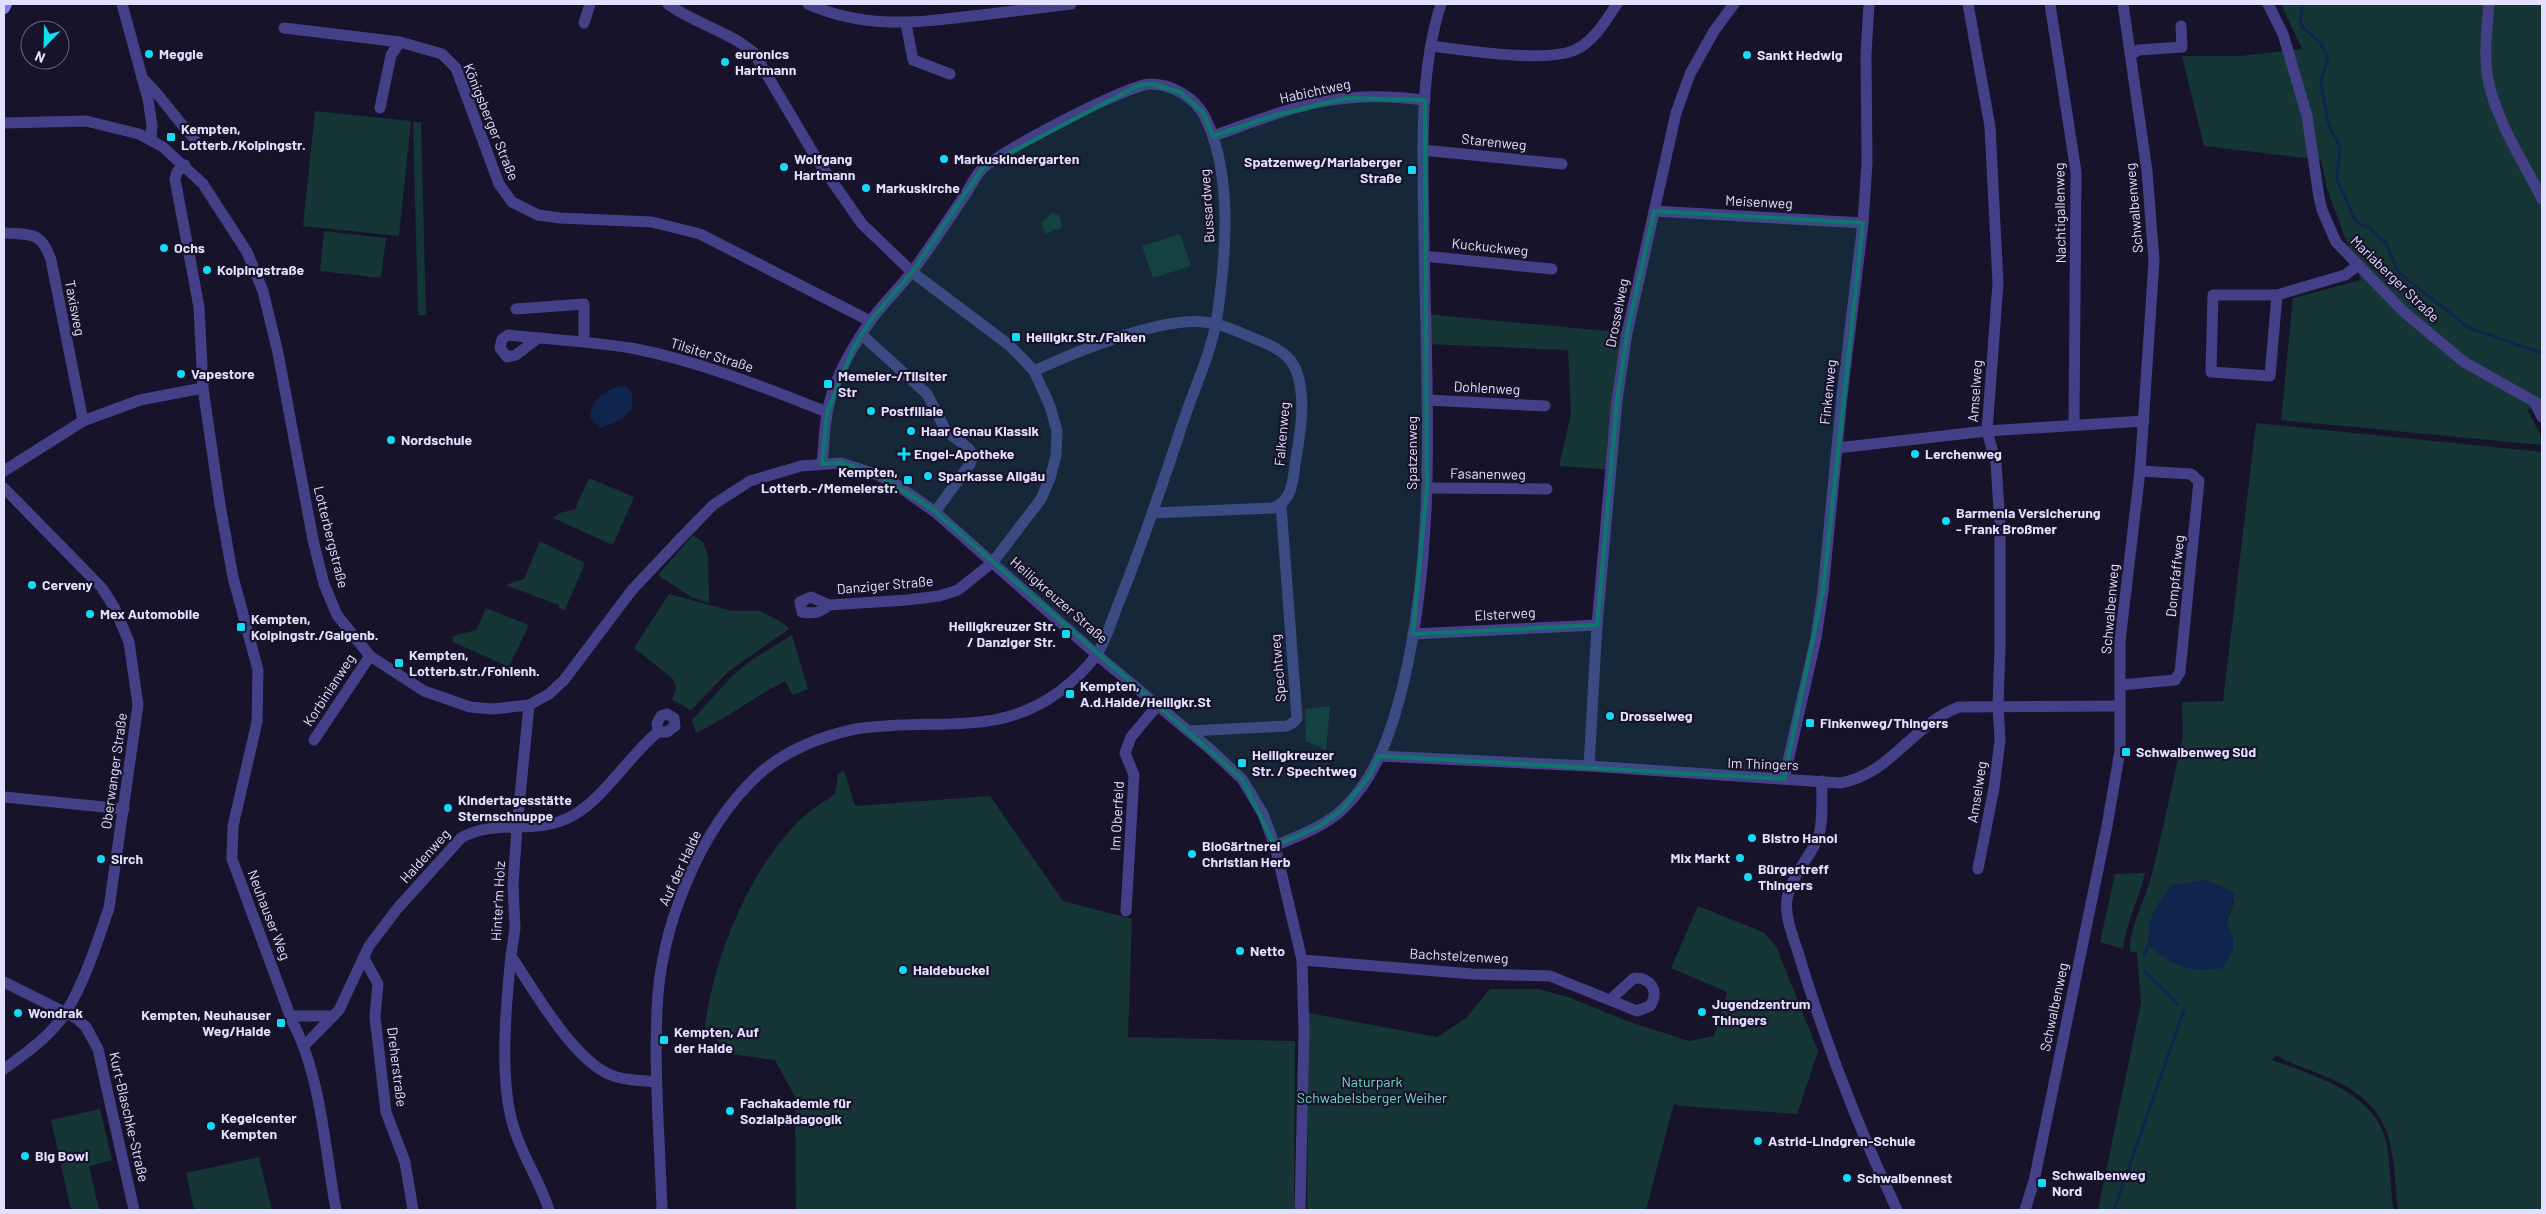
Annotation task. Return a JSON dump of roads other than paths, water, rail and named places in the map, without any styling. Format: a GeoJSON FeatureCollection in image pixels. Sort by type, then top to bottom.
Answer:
{"type":"FeatureCollection","features":[{"type":"Feature","properties":{"kind":"main road"},"geometry":{"type":"LineString","coordinates":[[4,8],[6,4]]}},
{"type":"Feature","properties":{"kind":"street"},"geometry":{"type":"LineString","coordinates":[[122,4],[142,78],[152,126],[151,139]]}},
{"type":"Feature","properties":{"kind":"street"},"geometry":{"type":"LineString","coordinates":[[584,23],[590,4]]}},
{"type":"Feature","properties":{"kind":"street","name":"Heiligkreuzer Straße"},"geometry":{"type":"LineString","coordinates":[[668,4],[704,24],[738,39],[754,53],[818,161],[862,224],[912,272],[1009,345],[1034,371],[1050,406],[1056,431],[1056,456],[1050,478],[1040,499],[992,562],[1157,706],[1190,731],[1242,779],[1263,814],[1275,846],[1302,960],[1304,1032],[1300,1210]]}},
{"type":"Feature","properties":{"kind":"street"},"geometry":{"type":"LineString","coordinates":[[808,4],[872,22],[906,24],[1021,7],[1071,4]]}},
{"type":"Feature","properties":{"kind":"street","name":"Spatzenweg"},"geometry":{"type":"LineString","coordinates":[[1275,846],[1320,826],[1343,809],[1370,776],[1394,719],[1413,634],[1422,574],[1427,488],[1423,150],[1425,100],[1433,28],[1441,4]]}},
{"type":"Feature","properties":{"kind":"street"},"geometry":{"type":"LineString","coordinates":[[1431,46],[1528,56],[1575,50],[1586,43],[1604,24],[1617,4]]}},
{"type":"Feature","properties":{"kind":"street","name":"Drosselweg"},"geometry":{"type":"LineString","coordinates":[[1589,766],[1598,625],[1617,400],[1627,333],[1676,113],[1690,74],[1714,31],[1734,4]]}},
{"type":"Feature","properties":{"kind":"street","name":"Finkenweg"},"geometry":{"type":"LineString","coordinates":[[1784,779],[1824,591],[1837,448],[1863,223],[1867,163],[1866,54],[1869,4]]}},
{"type":"Feature","properties":{"kind":"street","name":"Amselweg"},"geometry":{"type":"LineString","coordinates":[[1968,4],[1990,127],[1998,283],[1987,430],[1996,462],[2000,525],[1998,706],[2000,740],[1994,788],[1978,869]]}},
{"type":"Feature","properties":{"kind":"street","name":"Nachtigallenweg"},"geometry":{"type":"LineString","coordinates":[[2050,4],[2076,172],[2074,424]]}},
{"type":"Feature","properties":{"kind":"street","name":"Schwalbenweg"},"geometry":{"type":"LineString","coordinates":[[2025,1210],[2034,1181],[2107,826],[2120,751],[2120,641],[2140,471],[2154,261],[2147,172],[2123,4]]}},
{"type":"Feature","properties":{"kind":"street","name":"Mariaberger Straße"},"geometry":{"type":"LineString","coordinates":[[2268,4],[2284,34],[2307,116],[2315,181],[2322,210],[2336,242],[2357,266],[2404,312],[2464,362],[2538,404]]}},
{"type":"Feature","properties":{"kind":"street"},"geometry":{"type":"LineString","coordinates":[[2489,4],[2486,64],[2489,84],[2495,104],[2542,199]]}},
{"type":"Feature","properties":{"kind":"street"},"geometry":{"type":"LineString","coordinates":[[906,24],[913,60],[950,74]]}},
{"type":"Feature","properties":{"kind":"street"},"geometry":{"type":"LineString","coordinates":[[2131,54],[2139,50],[2182,48],[2181,26]]}},
{"type":"Feature","properties":{"kind":"street","name":"Königsberger Straße"},"geometry":{"type":"LineString","coordinates":[[284,28],[400,42],[442,54],[456,68],[499,184],[512,202],[526,210],[546,216],[652,222],[700,234],[870,321]]}},
{"type":"Feature","properties":{"kind":"street"},"geometry":{"type":"LineString","coordinates":[[380,108],[391,55],[400,42]]}},
{"type":"Feature","properties":{"kind":"street"},"geometry":{"type":"LineString","coordinates":[[142,78],[160,94],[179,124],[194,138]]}},
{"type":"Feature","properties":{"kind":"street","name":"Bussardweg"},"geometry":{"type":"LineString","coordinates":[[822,464],[827,412],[834,386],[870,321],[912,272],[983,167],[1018,145],[1118,93],[1139,85],[1154,84],[1169,87],[1180,92],[1203,112],[1213,136],[1221,171],[1225,237],[1216,324],[1154,513],[1097,654]]}},
{"type":"Feature","properties":{"kind":"street","name":"Habichtweg"},"geometry":{"type":"LineString","coordinates":[[1213,136],[1272,116],[1347,98],[1386,96],[1425,100]]}},
{"type":"Feature","properties":{"kind":"street","name":"Lotterbergstraße"},"geometry":{"type":"LineString","coordinates":[[4,124],[86,122],[114,127],[151,139],[185,164],[203,184],[247,252],[263,292],[278,353],[313,540],[324,584],[337,615],[370,656],[424,691],[470,707],[493,709],[529,705],[549,694],[564,680],[632,590],[713,505],[750,481],[783,470],[841,463],[878,475],[903,489],[935,512],[992,562]]}},
{"type":"Feature","properties":{"kind":"street","name":"Starenweg"},"geometry":{"type":"LineString","coordinates":[[1423,150],[1562,164]]}},
{"type":"Feature","properties":{"kind":"street"},"geometry":{"type":"LineString","coordinates":[[4,471],[83,421],[140,400],[203,388],[199,307],[176,179],[177,172],[185,164]]}},
{"type":"Feature","properties":{"kind":"street","name":"Meisenweg"},"geometry":{"type":"LineString","coordinates":[[1654,211],[1863,223]]}},
{"type":"Feature","properties":{"kind":"street","name":"Taxisweg"},"geometry":{"type":"LineString","coordinates":[[4,233],[30,235],[45,244],[51,260],[83,421]]}},
{"type":"Feature","properties":{"kind":"street","name":"Kuckuckweg"},"geometry":{"type":"LineString","coordinates":[[1424,256],[1552,269]]}},
{"type":"Feature","properties":{"kind":"street"},"geometry":{"type":"LineString","coordinates":[[2277,295],[2270,376],[2210,372],[2214,295],[2277,295],[2344,275],[2357,266]]}},
{"type":"Feature","properties":{"kind":"street"},"geometry":{"type":"LineString","coordinates":[[516,309],[584,304],[584,340]]}},
{"type":"Feature","properties":{"kind":"street","name":"Falkenweg"},"geometry":{"type":"LineString","coordinates":[[1034,371],[1067,355],[1134,333],[1191,322],[1216,324],[1277,349],[1287,356],[1296,369],[1300,391],[1301,427],[1292,486],[1281,505]]}},
{"type":"Feature","properties":{"kind":"street"},"geometry":{"type":"LineString","coordinates":[[862,335],[927,394],[946,431],[973,455],[970,464],[935,512]]}},
{"type":"Feature","properties":{"kind":"street","name":"Tilsiter Straße"},"geometry":{"type":"LineString","coordinates":[[538,338],[584,340],[675,359],[736,377],[827,412]]}},
{"type":"Feature","properties":{"kind":"street","name":"Neuhauser Weg"},"geometry":{"type":"LineString","coordinates":[[203,388],[220,505],[233,576],[258,670],[259,699],[250,757],[233,826],[232,859],[291,1016],[305,1045],[315,1088],[336,1210]]}},
{"type":"Feature","properties":{"kind":"street","name":"Dohlenweg"},"geometry":{"type":"LineString","coordinates":[[1427,400],[1545,406]]}},
{"type":"Feature","properties":{"kind":"street"},"geometry":{"type":"LineString","coordinates":[[2538,404],[2542,417]]}},
{"type":"Feature","properties":{"kind":"street"},"geometry":{"type":"LineString","coordinates":[[1837,448],[1987,430],[2144,421]]}},
{"type":"Feature","properties":{"kind":"street","name":"Dompfaffweg"},"geometry":{"type":"LineString","coordinates":[[2121,685],[2175,680],[2180,672],[2199,481],[2191,474],[2140,471]]}},
{"type":"Feature","properties":{"kind":"street","name":"Oberwanger Straße"},"geometry":{"type":"LineString","coordinates":[[4,488],[92,576],[114,607],[124,630],[136,682],[138,705],[108,908],[88,966],[66,1012],[50,1032],[4,1069]]}},
{"type":"Feature","properties":{"kind":"street","name":"Fasanenweg"},"geometry":{"type":"LineString","coordinates":[[1427,488],[1547,489]]}},
{"type":"Feature","properties":{"kind":"street"},"geometry":{"type":"LineString","coordinates":[[1154,513],[1261,509],[1281,505]]}},
{"type":"Feature","properties":{"kind":"street","name":"Spechtweg"},"geometry":{"type":"LineString","coordinates":[[1190,731],[1287,726],[1297,718],[1281,505]]}},
{"type":"Feature","properties":{"kind":"street","name":"Danziger Straße"},"geometry":{"type":"LineString","coordinates":[[829,605],[939,596],[958,590],[992,562]]}},
{"type":"Feature","properties":{"kind":"street","name":"Elsterweg"},"geometry":{"type":"LineString","coordinates":[[1413,634],[1598,625]]}},
{"type":"Feature","properties":{"kind":"street","name":"Auf der Halde"},"geometry":{"type":"LineString","coordinates":[[662,1210],[656,1082],[657,1007],[666,936],[702,851],[725,812],[759,773],[799,747],[857,728],[933,723],[968,725],[1001,720],[1031,710],[1066,686],[1097,654]]}},
{"type":"Feature","properties":{"kind":"street","name":"Korbinianweg"},"geometry":{"type":"LineString","coordinates":[[314,740],[370,656]]}},
{"type":"Feature","properties":{"kind":"street","name":"Hinter'm Holz"},"geometry":{"type":"LineString","coordinates":[[529,705],[517,827],[514,886],[515,928],[511,956],[566,1036],[596,1067],[620,1078],[656,1082]]}},
{"type":"Feature","properties":{"kind":"street","name":"Im Oberfeld"},"geometry":{"type":"LineString","coordinates":[[1126,911],[1134,775],[1125,753],[1131,737],[1157,706]]}},
{"type":"Feature","properties":{"kind":"street","name":"Im Thingers"},"geometry":{"type":"LineString","coordinates":[[1379,756],[1589,766],[1840,783],[1853,781],[1868,775],[1888,761],[1928,723],[1943,713],[1959,707],[2120,706]]}},
{"type":"Feature","properties":{"kind":"street","name":"Haldenweg"},"geometry":{"type":"LineString","coordinates":[[305,1045],[339,1010],[369,946],[397,909],[461,838],[472,831],[485,828],[537,826],[565,820],[586,806],[644,743],[658,732]]}},
{"type":"Feature","properties":{"kind":"street"},"geometry":{"type":"LineString","coordinates":[[1822,781],[1821,823],[1818,838],[1790,888],[1787,900],[1787,914],[1852,1112],[1897,1210]]}},
{"type":"Feature","properties":{"kind":"street"},"geometry":{"type":"LineString","coordinates":[[4,797],[124,809]]}},
{"type":"Feature","properties":{"kind":"street"},"geometry":{"type":"LineString","coordinates":[[511,956],[506,1002],[506,1074],[513,1125],[548,1210]]}},
{"type":"Feature","properties":{"kind":"street","name":"Dreherstraße"},"geometry":{"type":"LineString","coordinates":[[364,958],[378,984],[375,1017],[386,1112],[405,1162],[413,1210]]}},
{"type":"Feature","properties":{"kind":"street","name":"Bachstelzenweg"},"geometry":{"type":"LineString","coordinates":[[1302,960],[1473,974],[1550,976],[1611,998]]}},
{"type":"Feature","properties":{"kind":"street","name":"Kurt-Blaschke-Straße"},"geometry":{"type":"LineString","coordinates":[[4,982],[66,1012],[86,1027],[98,1049],[134,1210]]}},
{"type":"Feature","properties":{"kind":"street"},"geometry":{"type":"LineString","coordinates":[[291,1016],[333,1016]]}},
{"type":"Feature","properties":{"kind":"water"},"geometry":{"type":"Polygon","coordinates":[[[618,386],[627,387],[632,394],[632,409],[620,420],[600,428],[590,418],[592,406],[603,394],[618,386]]]}},
{"type":"Feature","properties":{"kind":"water"},"geometry":{"type":"Polygon","coordinates":[[[2206,880],[2235,893],[2227,922],[2233,935],[2233,951],[2223,968],[2201,970],[2174,964],[2148,945],[2151,919],[2157,906],[2172,885],[2206,880]]]}},
{"type":"Feature","properties":{"kind":"waterway"},"geometry":{"type":"LineString","coordinates":[[2303,4],[2301,25],[2320,43],[2328,57],[2321,82],[2328,124],[2340,147],[2337,180],[2356,222],[2371,229],[2386,243],[2398,272],[2469,328],[2542,353]]}},
{"type":"Feature","properties":{"kind":"waterway"},"geometry":{"type":"LineString","coordinates":[[2144,956],[2148,945]]}},
{"type":"Feature","properties":{"kind":"waterway"},"geometry":{"type":"LineString","coordinates":[[2144,971],[2178,1004]]}},
{"type":"Feature","properties":{"kind":"waterway"},"geometry":{"type":"LineString","coordinates":[[2114,1210],[2184,1010]]}},
{"type":"Feature","properties":{"kind":"place","name":"Meggle"},"geometry":{"type":"Point","coordinates":[149,54]}},
{"type":"Feature","properties":{"kind":"place","name":"Sankt Hedwig"},"geometry":{"type":"Point","coordinates":[1747,55]}},
{"type":"Feature","properties":{"kind":"place","name":"euronics Hartmann"},"geometry":{"type":"Point","coordinates":[725,62]}},
{"type":"Feature","properties":{"kind":"place","name":"Kempten, Lotterb./Kolpingstr."},"geometry":{"type":"Point","coordinates":[171,137]}},
{"type":"Feature","properties":{"kind":"place","name":"Markuskindergarten"},"geometry":{"type":"Point","coordinates":[944,159]}},
{"type":"Feature","properties":{"kind":"place","name":"Wolfgang Hartmann"},"geometry":{"type":"Point","coordinates":[784,167]}},
{"type":"Feature","properties":{"kind":"place","name":"Spatzenweg/Mariaberger Straße"},"geometry":{"type":"Point","coordinates":[1412,170]}},
{"type":"Feature","properties":{"kind":"place","name":"Markuskirche"},"geometry":{"type":"Point","coordinates":[866,188]}},
{"type":"Feature","properties":{"kind":"place","name":"Ochs"},"geometry":{"type":"Point","coordinates":[164,248]}},
{"type":"Feature","properties":{"kind":"place","name":"Kolpingstraße"},"geometry":{"type":"Point","coordinates":[207,270]}},
{"type":"Feature","properties":{"kind":"place","name":"Heiligkr.Str./Falken"},"geometry":{"type":"Point","coordinates":[1016,337]}},
{"type":"Feature","properties":{"kind":"place","name":"Vapestore"},"geometry":{"type":"Point","coordinates":[181,374]}},
{"type":"Feature","properties":{"kind":"place","name":"Memeler-/Tilsiter Str"},"geometry":{"type":"Point","coordinates":[828,384]}},
{"type":"Feature","properties":{"kind":"place","name":"Postfiliale"},"geometry":{"type":"Point","coordinates":[871,411]}},
{"type":"Feature","properties":{"kind":"place","name":"Haar Genau Klassik"},"geometry":{"type":"Point","coordinates":[911,431]}},
{"type":"Feature","properties":{"kind":"place","name":"Nordschule"},"geometry":{"type":"Point","coordinates":[391,440]}},
{"type":"Feature","properties":{"kind":"place","name":"Engel-Apotheke"},"geometry":{"type":"Point","coordinates":[904,454]}},
{"type":"Feature","properties":{"kind":"place","name":"Lerchenweg"},"geometry":{"type":"Point","coordinates":[1915,454]}},
{"type":"Feature","properties":{"kind":"place","name":"Sparkasse Allgäu"},"geometry":{"type":"Point","coordinates":[928,476]}},
{"type":"Feature","properties":{"kind":"place","name":"Kempten, Lotterb.-/Memelerstr."},"geometry":{"type":"Point","coordinates":[908,480]}},
{"type":"Feature","properties":{"kind":"place","name":"Barmenia Versicherung - Frank Broßmer"},"geometry":{"type":"Point","coordinates":[1946,521]}},
{"type":"Feature","properties":{"kind":"place","name":"Cerveny"},"geometry":{"type":"Point","coordinates":[32,585]}},
{"type":"Feature","properties":{"kind":"place","name":"Mex Automobile"},"geometry":{"type":"Point","coordinates":[90,614]}},
{"type":"Feature","properties":{"kind":"place","name":"Kempten, Kolpingstr./Galgenb."},"geometry":{"type":"Point","coordinates":[241,627]}},
{"type":"Feature","properties":{"kind":"place","name":"Heiligkreuzer Str. / Danziger Str."},"geometry":{"type":"Point","coordinates":[1066,634]}},
{"type":"Feature","properties":{"kind":"place","name":"Kempten, Lotterb.str./Fohlenh."},"geometry":{"type":"Point","coordinates":[399,663]}},
{"type":"Feature","properties":{"kind":"place","name":"Kempten, A.d.Halde/Heiligkr.St"},"geometry":{"type":"Point","coordinates":[1070,694]}},
{"type":"Feature","properties":{"kind":"place","name":"Drosselweg"},"geometry":{"type":"Point","coordinates":[1610,716]}},
{"type":"Feature","properties":{"kind":"place","name":"Finkenweg/Thingers"},"geometry":{"type":"Point","coordinates":[1810,723]}},
{"type":"Feature","properties":{"kind":"place","name":"Schwalbenweg Süd"},"geometry":{"type":"Point","coordinates":[2126,752]}},
{"type":"Feature","properties":{"kind":"place","name":"Heiligkreuzer Str. / Spechtweg"},"geometry":{"type":"Point","coordinates":[1242,763]}},
{"type":"Feature","properties":{"kind":"place","name":"Kindertagesstätte Sternschnuppe"},"geometry":{"type":"Point","coordinates":[448,808]}},
{"type":"Feature","properties":{"kind":"place","name":"Bistro Hanoi"},"geometry":{"type":"Point","coordinates":[1752,838]}},
{"type":"Feature","properties":{"kind":"place","name":"BioGärtnerei Christian Herb"},"geometry":{"type":"Point","coordinates":[1192,854]}},
{"type":"Feature","properties":{"kind":"place","name":"Mix Markt"},"geometry":{"type":"Point","coordinates":[1740,858]}},
{"type":"Feature","properties":{"kind":"place","name":"Sirch"},"geometry":{"type":"Point","coordinates":[101,859]}},
{"type":"Feature","properties":{"kind":"place","name":"Bürgertreff Thingers"},"geometry":{"type":"Point","coordinates":[1748,877]}},
{"type":"Feature","properties":{"kind":"place","name":"Netto"},"geometry":{"type":"Point","coordinates":[1240,951]}},
{"type":"Feature","properties":{"kind":"place","name":"Haldebuckel"},"geometry":{"type":"Point","coordinates":[903,970]}},
{"type":"Feature","properties":{"kind":"place","name":"Jugendzentrum Thingers"},"geometry":{"type":"Point","coordinates":[1702,1012]}},
{"type":"Feature","properties":{"kind":"place","name":"Wondrak"},"geometry":{"type":"Point","coordinates":[18,1013]}},
{"type":"Feature","properties":{"kind":"place","name":"Kempten, Neuhauser Weg/Halde"},"geometry":{"type":"Point","coordinates":[281,1023]}},
{"type":"Feature","properties":{"kind":"place","name":"Kempten, Auf der Halde"},"geometry":{"type":"Point","coordinates":[664,1040]}},
{"type":"Feature","properties":{"kind":"place","name":"Fachakademie für Sozialpädagogik"},"geometry":{"type":"Point","coordinates":[730,1111]}},
{"type":"Feature","properties":{"kind":"place","name":"Kegelcenter Kempten"},"geometry":{"type":"Point","coordinates":[211,1126]}},
{"type":"Feature","properties":{"kind":"place","name":"Astrid-Lindgren-Schule"},"geometry":{"type":"Point","coordinates":[1758,1141]}},
{"type":"Feature","properties":{"kind":"place","name":"Big Bowl"},"geometry":{"type":"Point","coordinates":[25,1156]}},
{"type":"Feature","properties":{"kind":"place","name":"Schwalbennest"},"geometry":{"type":"Point","coordinates":[1847,1178]}},
{"type":"Feature","properties":{"kind":"place","name":"Schwalbenweg Nord"},"geometry":{"type":"Point","coordinates":[2042,1183]}},
{"type":"Feature","properties":{"kind":"park label","name":"Naturpark Schwabelsberger Weiher"},"geometry":{"type":"Point","coordinates":[1372,1090]}}]}
